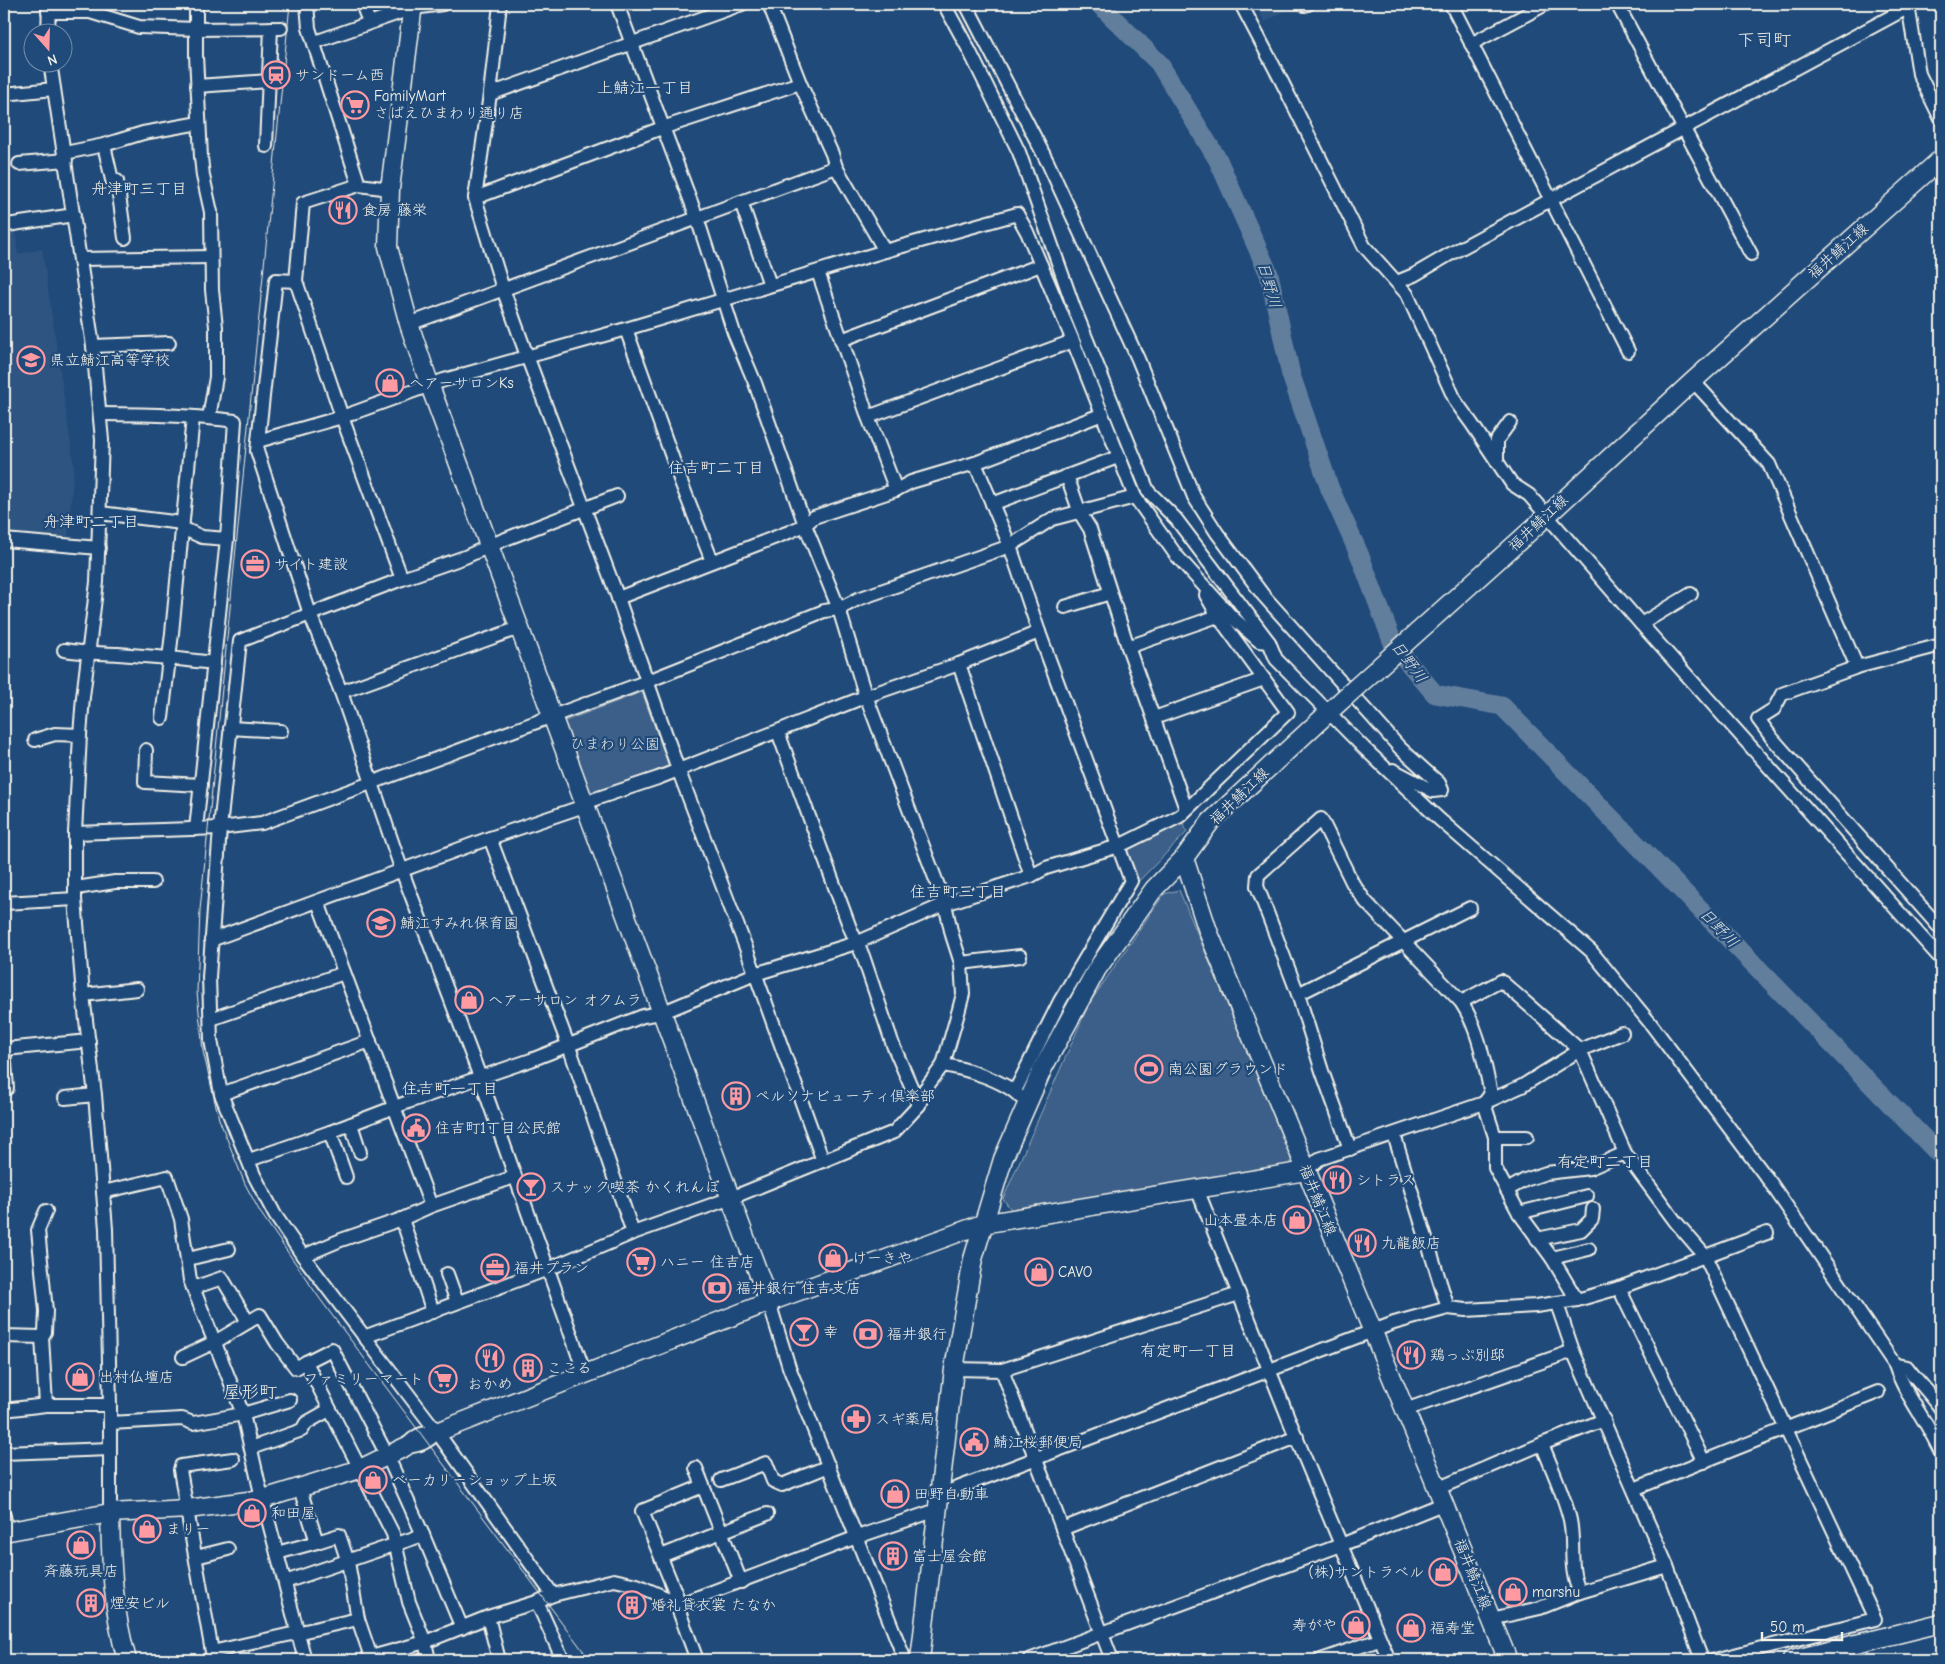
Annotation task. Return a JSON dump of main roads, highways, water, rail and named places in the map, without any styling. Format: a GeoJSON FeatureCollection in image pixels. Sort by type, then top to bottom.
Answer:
{"type":"FeatureCollection","features":[{"type":"Feature","properties":{"kind":"waterway","name":"日野川"},"geometry":{"type":"LineString","coordinates":[[1099,4],[1159,63],[1218,160],[1269,274],[1291,375],[1330,489],[1360,556],[1394,646],[1435,694],[1502,706],[1941,1156]]}},
{"type":"Feature","properties":{"kind":"tram line"},"geometry":{"type":"LineString","coordinates":[[290,4],[200,910],[197,992],[203,1051],[219,1119],[245,1184],[260,1212],[320,1299],[590,1660]]}},
{"type":"Feature","properties":{"kind":"place","name":"サンドーム西"},"geometry":{"type":"Point","coordinates":[276,75]}},
{"type":"Feature","properties":{"kind":"place","name":"FamilyMart さばえひまわり通り店"},"geometry":{"type":"Point","coordinates":[355,105]}},
{"type":"Feature","properties":{"kind":"place","name":"食房 藤栄"},"geometry":{"type":"Point","coordinates":[343,210]}},
{"type":"Feature","properties":{"kind":"place","name":"県立鯖江高等学校"},"geometry":{"type":"Point","coordinates":[31,360]}},
{"type":"Feature","properties":{"kind":"place","name":"ヘアーサロンKs"},"geometry":{"type":"Point","coordinates":[390,383]}},
{"type":"Feature","properties":{"kind":"place","name":"サイト建設"},"geometry":{"type":"Point","coordinates":[255,564]}},
{"type":"Feature","properties":{"kind":"place","name":"鯖江すみれ保育園"},"geometry":{"type":"Point","coordinates":[381,923]}},
{"type":"Feature","properties":{"kind":"place","name":"ヘアーサロン オクムラ"},"geometry":{"type":"Point","coordinates":[469,1000]}},
{"type":"Feature","properties":{"kind":"place","name":"南公園グラウンド"},"geometry":{"type":"Point","coordinates":[1149,1069]}},
{"type":"Feature","properties":{"kind":"place","name":"ペルソナビューティ倶楽部"},"geometry":{"type":"Point","coordinates":[736,1096]}},
{"type":"Feature","properties":{"kind":"place","name":"住吉町1丁目公民館"},"geometry":{"type":"Point","coordinates":[416,1128]}},
{"type":"Feature","properties":{"kind":"place","name":"シトラス"},"geometry":{"type":"Point","coordinates":[1337,1180]}},
{"type":"Feature","properties":{"kind":"place","name":"スナック喫茶 かくれんぼ"},"geometry":{"type":"Point","coordinates":[531,1187]}},
{"type":"Feature","properties":{"kind":"place","name":"山本畳本店"},"geometry":{"type":"Point","coordinates":[1297,1220]}},
{"type":"Feature","properties":{"kind":"place","name":"九龍飯店"},"geometry":{"type":"Point","coordinates":[1362,1243]}},
{"type":"Feature","properties":{"kind":"place","name":"けーきや"},"geometry":{"type":"Point","coordinates":[833,1258]}},
{"type":"Feature","properties":{"kind":"place","name":"ハニー 住吉店"},"geometry":{"type":"Point","coordinates":[641,1262]}},
{"type":"Feature","properties":{"kind":"place","name":"福井プラン"},"geometry":{"type":"Point","coordinates":[495,1268]}},
{"type":"Feature","properties":{"kind":"place","name":"CAVO"},"geometry":{"type":"Point","coordinates":[1039,1272]}},
{"type":"Feature","properties":{"kind":"place","name":"福井銀行 住吉支店"},"geometry":{"type":"Point","coordinates":[717,1288]}},
{"type":"Feature","properties":{"kind":"place","name":"幸"},"geometry":{"type":"Point","coordinates":[804,1332]}},
{"type":"Feature","properties":{"kind":"place","name":"福井銀行"},"geometry":{"type":"Point","coordinates":[868,1334]}},
{"type":"Feature","properties":{"kind":"place","name":"鶏っぷ別邸"},"geometry":{"type":"Point","coordinates":[1411,1355]}},
{"type":"Feature","properties":{"kind":"place","name":"おかめ"},"geometry":{"type":"Point","coordinates":[490,1358]}},
{"type":"Feature","properties":{"kind":"place","name":"ここる"},"geometry":{"type":"Point","coordinates":[528,1368]}},
{"type":"Feature","properties":{"kind":"place","name":"出村仏壇店"},"geometry":{"type":"Point","coordinates":[80,1377]}},
{"type":"Feature","properties":{"kind":"place","name":"ファミリーマート"},"geometry":{"type":"Point","coordinates":[443,1379]}},
{"type":"Feature","properties":{"kind":"place","name":"スギ薬局"},"geometry":{"type":"Point","coordinates":[856,1419]}},
{"type":"Feature","properties":{"kind":"place","name":"鯖江桜郵便局"},"geometry":{"type":"Point","coordinates":[974,1442]}},
{"type":"Feature","properties":{"kind":"place","name":"ベーカリーショップ上坂"},"geometry":{"type":"Point","coordinates":[373,1480]}},
{"type":"Feature","properties":{"kind":"place","name":"田野自動車"},"geometry":{"type":"Point","coordinates":[895,1494]}},
{"type":"Feature","properties":{"kind":"place","name":"和田屋"},"geometry":{"type":"Point","coordinates":[252,1513]}},
{"type":"Feature","properties":{"kind":"place","name":"まりー"},"geometry":{"type":"Point","coordinates":[147,1529]}},
{"type":"Feature","properties":{"kind":"place","name":"斉藤玩具店"},"geometry":{"type":"Point","coordinates":[81,1545]}},
{"type":"Feature","properties":{"kind":"place","name":"富士屋会館"},"geometry":{"type":"Point","coordinates":[893,1556]}},
{"type":"Feature","properties":{"kind":"place","name":"(株)サントラベル"},"geometry":{"type":"Point","coordinates":[1443,1572]}},
{"type":"Feature","properties":{"kind":"place","name":"marshu"},"geometry":{"type":"Point","coordinates":[1513,1592]}},
{"type":"Feature","properties":{"kind":"place","name":"煙安ビル"},"geometry":{"type":"Point","coordinates":[91,1603]}},
{"type":"Feature","properties":{"kind":"place","name":"婚礼貸衣裳 たなか"},"geometry":{"type":"Point","coordinates":[632,1605]}},
{"type":"Feature","properties":{"kind":"place","name":"寿がや"},"geometry":{"type":"Point","coordinates":[1356,1625]}},
{"type":"Feature","properties":{"kind":"place","name":"福寿堂"},"geometry":{"type":"Point","coordinates":[1411,1628]}},
{"type":"Feature","properties":{"kind":"district","name":"下司町"},"geometry":{"type":"Point","coordinates":[1764,40]}},
{"type":"Feature","properties":{"kind":"district","name":"上鯖江一丁目"},"geometry":{"type":"Point","coordinates":[645,88]}},
{"type":"Feature","properties":{"kind":"district","name":"舟津町三丁目"},"geometry":{"type":"Point","coordinates":[139,189]}},
{"type":"Feature","properties":{"kind":"district","name":"住吉町二丁目"},"geometry":{"type":"Point","coordinates":[716,468]}},
{"type":"Feature","properties":{"kind":"district","name":"舟津町二丁目"},"geometry":{"type":"Point","coordinates":[91,522]}},
{"type":"Feature","properties":{"kind":"district","name":"住吉町三丁目"},"geometry":{"type":"Point","coordinates":[958,892]}},
{"type":"Feature","properties":{"kind":"district","name":"住吉町一丁目"},"geometry":{"type":"Point","coordinates":[450,1089]}},
{"type":"Feature","properties":{"kind":"district","name":"有定町二丁目"},"geometry":{"type":"Point","coordinates":[1605,1162]}},
{"type":"Feature","properties":{"kind":"district","name":"有定町一丁目"},"geometry":{"type":"Point","coordinates":[1188,1351]}},
{"type":"Feature","properties":{"kind":"district","name":"屋形町"},"geometry":{"type":"Point","coordinates":[250,1392]}},
{"type":"Feature","properties":{"kind":"park label","name":"ひまわり公園"},"geometry":{"type":"Point","coordinates":[615,744]}}]}
